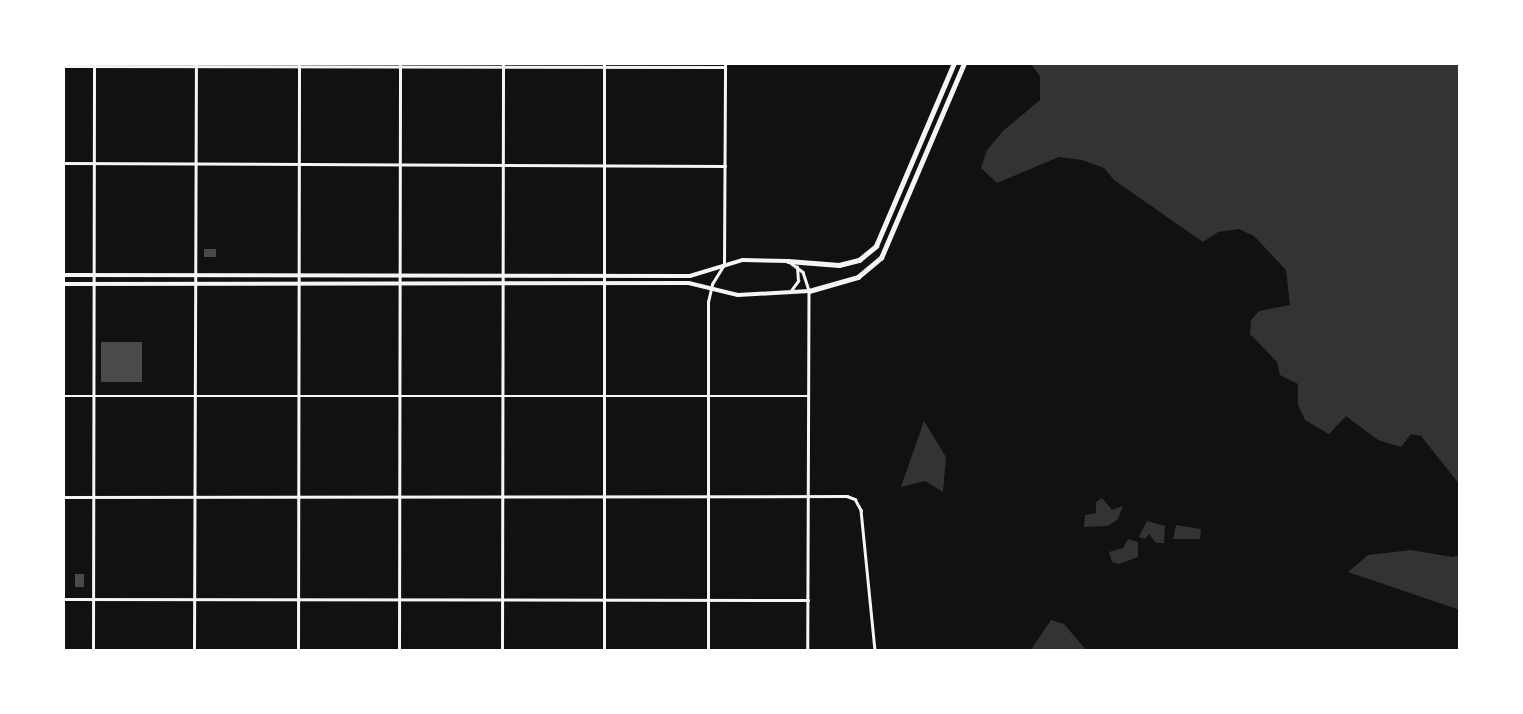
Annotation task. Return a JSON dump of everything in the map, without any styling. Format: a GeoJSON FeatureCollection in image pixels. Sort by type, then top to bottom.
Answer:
{"type":"FeatureCollection","features":[{"type":"Feature","properties":{"kind":"main road"},"geometry":{"type":"LineString","coordinates":[[63,275],[682,276],[703,274],[743,260],[839,265],[859,260],[876,246],[954,63]]}},
{"type":"Feature","properties":{"kind":"main road"},"geometry":{"type":"LineString","coordinates":[[63,284],[683,283],[738,295],[809,290],[858,277],[881,258],[964,63]]}},
{"type":"Feature","properties":{"kind":"street"},"geometry":{"type":"LineString","coordinates":[[93,651],[94,64]]}},
{"type":"Feature","properties":{"kind":"street"},"geometry":{"type":"LineString","coordinates":[[194,651],[196,64]]}},
{"type":"Feature","properties":{"kind":"street"},"geometry":{"type":"LineString","coordinates":[[298,651],[299,64]]}},
{"type":"Feature","properties":{"kind":"street"},"geometry":{"type":"LineString","coordinates":[[399,651],[400,65]]}},
{"type":"Feature","properties":{"kind":"street"},"geometry":{"type":"LineString","coordinates":[[502,651],[503,65]]}},
{"type":"Feature","properties":{"kind":"street"},"geometry":{"type":"LineString","coordinates":[[604,65],[604,651]]}},
{"type":"Feature","properties":{"kind":"street"},"geometry":{"type":"LineString","coordinates":[[63,66],[725,65],[724,265],[710,289],[708,651]]}},
{"type":"Feature","properties":{"kind":"street"},"geometry":{"type":"LineString","coordinates":[[63,163],[724,166]]}},
{"type":"Feature","properties":{"kind":"street"},"geometry":{"type":"LineString","coordinates":[[788,261],[796,266],[809,290],[808,651]]}},
{"type":"Feature","properties":{"kind":"street"},"geometry":{"type":"LineString","coordinates":[[790,292],[798,281],[796,266]]}},
{"type":"Feature","properties":{"kind":"street"},"geometry":{"type":"LineString","coordinates":[[682,276],[683,283]]}},
{"type":"Feature","properties":{"kind":"street"},"geometry":{"type":"LineString","coordinates":[[63,396],[808,396]]}},
{"type":"Feature","properties":{"kind":"street"},"geometry":{"type":"LineString","coordinates":[[63,497],[847,496],[859,504],[874,651]]}},
{"type":"Feature","properties":{"kind":"street"},"geometry":{"type":"LineString","coordinates":[[63,599],[808,600]]}},
{"type":"Feature","properties":{"kind":"shaded area"},"geometry":{"type":"Polygon","coordinates":[[[1030,63],[1460,63],[1460,485],[1421,436],[1411,434],[1401,447],[1378,440],[1346,416],[1329,434],[1305,420],[1298,405],[1298,384],[1280,375],[1277,362],[1250,334],[1251,320],[1259,311],[1290,305],[1286,270],[1254,236],[1239,229],[1218,232],[1203,242],[1114,180],[1104,168],[1082,160],[1059,157],[997,183],[981,168],[987,150],[1003,131],[1040,100],[1040,76],[1030,63]]]}},
{"type":"Feature","properties":{"kind":"shaded area"},"geometry":{"type":"Polygon","coordinates":[[[924,421],[946,457],[943,492],[925,481],[901,487],[924,421]]]}},
{"type":"Feature","properties":{"kind":"shaded area"},"geometry":{"type":"Polygon","coordinates":[[[1102,498],[1112,510],[1123,506],[1118,519],[1108,526],[1084,527],[1085,515],[1096,513],[1096,502],[1102,498]]]}},
{"type":"Feature","properties":{"kind":"shaded area"},"geometry":{"type":"Polygon","coordinates":[[[1147,521],[1165,526],[1164,543],[1156,543],[1149,534],[1145,539],[1139,537],[1147,521]]]}},
{"type":"Feature","properties":{"kind":"shaded area"},"geometry":{"type":"Polygon","coordinates":[[[1176,525],[1201,529],[1200,539],[1173,539],[1176,525]]]}},
{"type":"Feature","properties":{"kind":"shaded area"},"geometry":{"type":"Polygon","coordinates":[[[1128,539],[1138,542],[1138,557],[1119,564],[1112,562],[1109,552],[1123,548],[1128,539]]]}},
{"type":"Feature","properties":{"kind":"shaded area"},"geometry":{"type":"Polygon","coordinates":[[[1411,550],[1452,557],[1460,555],[1460,610],[1348,572],[1368,555],[1411,550]]]}},
{"type":"Feature","properties":{"kind":"shaded area"},"geometry":{"type":"Polygon","coordinates":[[[1051,620],[1064,624],[1087,651],[1030,651],[1051,620]]]}},
{"type":"Feature","properties":{"kind":"building"},"geometry":{"type":"Polygon","coordinates":[[[204,249],[216,249],[216,257],[204,257],[204,249]]]}},
{"type":"Feature","properties":{"kind":"building"},"geometry":{"type":"Polygon","coordinates":[[[101,342],[142,342],[142,382],[101,382],[101,342]]]}},
{"type":"Feature","properties":{"kind":"building"},"geometry":{"type":"Polygon","coordinates":[[[75,574],[84,574],[84,587],[75,587],[75,574]]]}}]}
